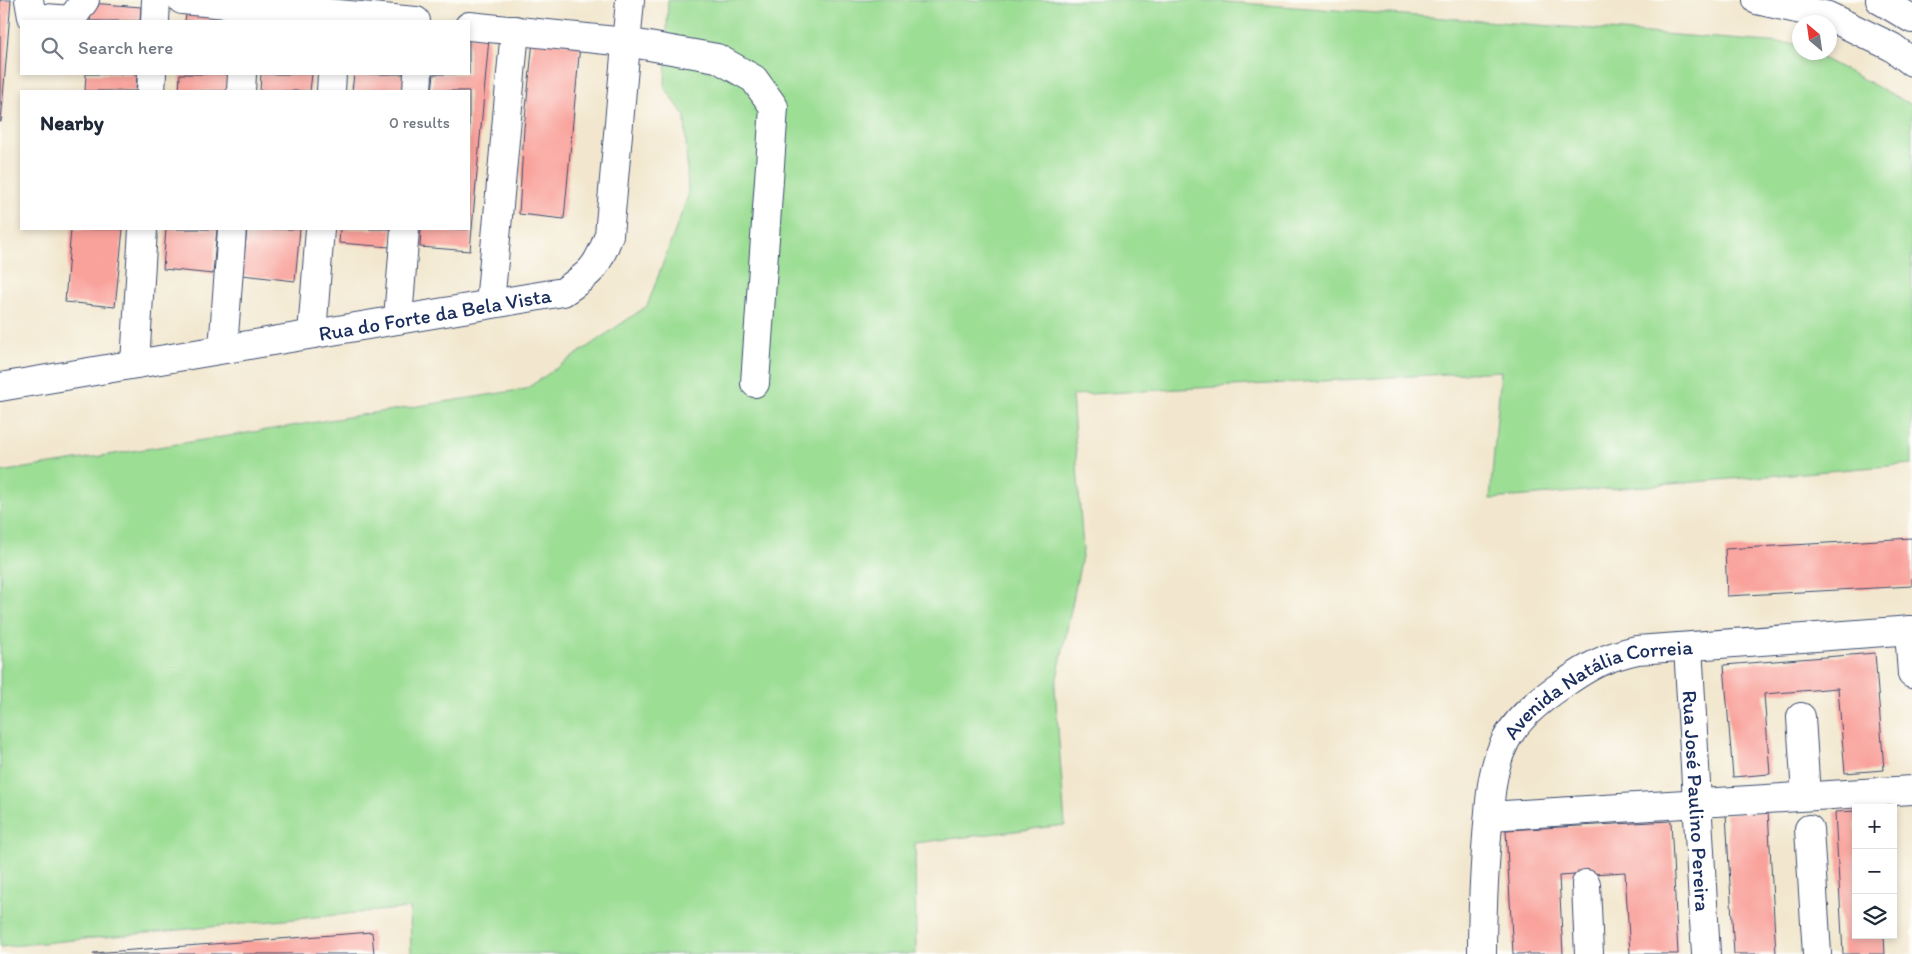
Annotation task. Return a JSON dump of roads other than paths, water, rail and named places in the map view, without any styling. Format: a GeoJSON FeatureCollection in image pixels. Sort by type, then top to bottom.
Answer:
{"type":"FeatureCollection","features":[{"type":"Feature","properties":{"kind":"street"},"geometry":{"type":"LineString","coordinates":[[29,0],[32,17],[71,20],[85,0]]}},
{"type":"Feature","properties":{"kind":"street"},"geometry":{"type":"LineString","coordinates":[[154,20],[156,0]]}},
{"type":"Feature","properties":{"kind":"street"},"geometry":{"type":"LineString","coordinates":[[182,0],[246,14],[396,20]]}},
{"type":"Feature","properties":{"kind":"street","name":"Rua do Forte da Bela Vista"},"geometry":{"type":"LineString","coordinates":[[0,387],[562,292],[584,278],[600,260],[609,235],[630,0]]}},
{"type":"Feature","properties":{"kind":"street"},"geometry":{"type":"LineString","coordinates":[[1757,0],[1828,16],[1892,48],[1912,62]]}},
{"type":"Feature","properties":{"kind":"street"},"geometry":{"type":"LineString","coordinates":[[1880,0],[1912,20]]}},
{"type":"Feature","properties":{"kind":"street"},"geometry":{"type":"LineString","coordinates":[[470,26],[626,42],[717,58],[754,79],[774,107],[755,383]]}},
{"type":"Feature","properties":{"kind":"street"},"geometry":{"type":"LineString","coordinates":[[490,304],[514,30]]}},
{"type":"Feature","properties":{"kind":"street"},"geometry":{"type":"LineString","coordinates":[[150,90],[152,75]]}},
{"type":"Feature","properties":{"kind":"street"},"geometry":{"type":"LineString","coordinates":[[241,90],[242,75]]}},
{"type":"Feature","properties":{"kind":"street"},"geometry":{"type":"LineString","coordinates":[[331,90],[332,75]]}},
{"type":"Feature","properties":{"kind":"street"},"geometry":{"type":"LineString","coordinates":[[417,90],[418,75]]}},
{"type":"Feature","properties":{"kind":"street"},"geometry":{"type":"LineString","coordinates":[[135,364],[143,230]]}},
{"type":"Feature","properties":{"kind":"street"},"geometry":{"type":"LineString","coordinates":[[223,349],[232,230]]}},
{"type":"Feature","properties":{"kind":"street"},"geometry":{"type":"LineString","coordinates":[[312,334],[320,230]]}},
{"type":"Feature","properties":{"kind":"street"},"geometry":{"type":"LineString","coordinates":[[398,320],[405,230]]}},
{"type":"Feature","properties":{"kind":"street"},"geometry":{"type":"LineString","coordinates":[[1910,630],[1912,674]]}},
{"type":"Feature","properties":{"kind":"street","name":"Avenida Natália Correia"},"geometry":{"type":"LineString","coordinates":[[1482,954],[1483,898],[1491,789],[1498,758],[1506,739],[1518,723],[1534,707],[1596,662],[1637,650],[1910,630]]}},
{"type":"Feature","properties":{"kind":"street","name":"Rua José Paulino Pereira"},"geometry":{"type":"LineString","coordinates":[[1688,646],[1706,954]]}},
{"type":"Feature","properties":{"kind":"street"},"geometry":{"type":"LineString","coordinates":[[1801,717],[1806,796]]}},
{"type":"Feature","properties":{"kind":"street"},"geometry":{"type":"LineString","coordinates":[[1489,816],[1912,790]]}},
{"type":"Feature","properties":{"kind":"street"},"geometry":{"type":"LineString","coordinates":[[1809,829],[1817,954]]}},
{"type":"Feature","properties":{"kind":"street"},"geometry":{"type":"LineString","coordinates":[[1586,884],[1589,954]]}}]}
